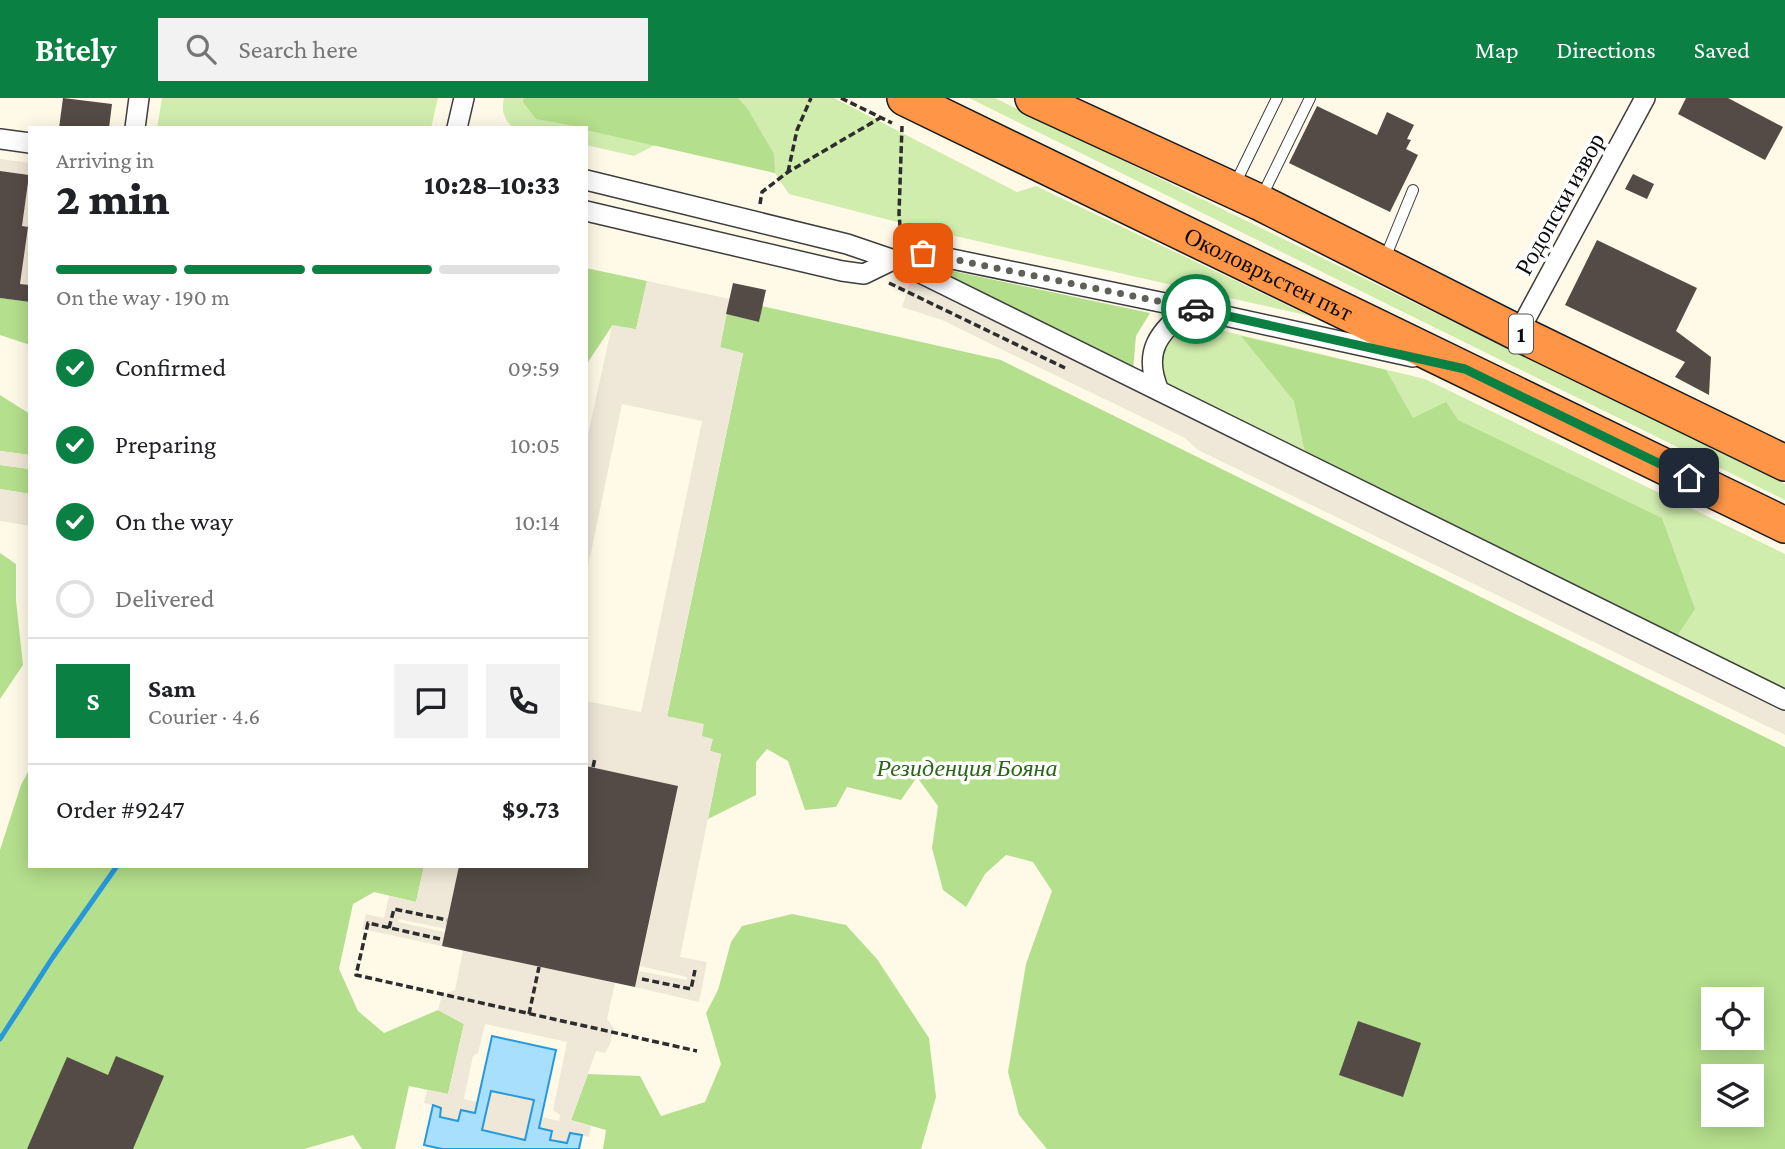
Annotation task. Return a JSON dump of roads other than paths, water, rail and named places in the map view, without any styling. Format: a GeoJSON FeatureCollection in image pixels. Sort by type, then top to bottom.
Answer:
{"type":"FeatureCollection","features":[{"type":"Feature","properties":{"kind":"highway","name":"1"},"geometry":{"type":"LineString","coordinates":[[1045,101],[1246,196],[1785,463]]}},
{"type":"Feature","properties":{"kind":"highway","name":"Околовръстен път"},"geometry":{"type":"LineString","coordinates":[[896,113],[1465,369],[1785,525]]}},
{"type":"Feature","properties":{"kind":"street"},"geometry":{"type":"LineString","coordinates":[[135,126],[139,98]]}},
{"type":"Feature","properties":{"kind":"street"},"geometry":{"type":"LineString","coordinates":[[457,126],[464,98]]}},
{"type":"Feature","properties":{"kind":"street","name":"Родопски извор"},"geometry":{"type":"LineString","coordinates":[[1518,333],[1645,98]]}},
{"type":"Feature","properties":{"kind":"street"},"geometry":{"type":"LineString","coordinates":[[0,139],[28,143]]}},
{"type":"Feature","properties":{"kind":"street"},"geometry":{"type":"LineString","coordinates":[[588,180],[898,258],[1160,391],[1785,700]]}},
{"type":"Feature","properties":{"kind":"street"},"geometry":{"type":"LineString","coordinates":[[608,216],[616,215],[624,206],[624,198],[614,187]]}},
{"type":"Feature","properties":{"kind":"street"},"geometry":{"type":"LineString","coordinates":[[588,211],[864,274],[898,258],[923,253],[1465,369]]}},
{"type":"Feature","properties":{"kind":"street"},"geometry":{"type":"LineString","coordinates":[[1160,391],[1152,375],[1154,349],[1164,328],[1189,308]]}},
{"type":"Feature","properties":{"kind":"lane"},"geometry":{"type":"LineString","coordinates":[[1246,196],[1277,98]]}},
{"type":"Feature","properties":{"kind":"lane"},"geometry":{"type":"LineString","coordinates":[[1246,196],[1310,98]]}},
{"type":"Feature","properties":{"kind":"lane"},"geometry":{"type":"LineString","coordinates":[[1382,264],[1413,190]]}},
{"type":"Feature","properties":{"kind":"water"},"geometry":{"type":"Polygon","coordinates":[[[492,1036],[556,1050],[539,1128],[552,1131],[550,1140],[567,1143],[570,1133],[582,1135],[579,1149],[442,1149],[424,1145],[433,1105],[441,1108],[440,1117],[458,1121],[461,1110],[475,1113],[492,1036]],[[491,1091],[482,1130],[525,1140],[534,1100],[491,1091]]]}},
{"type":"Feature","properties":{"kind":"waterway"},"geometry":{"type":"LineString","coordinates":[[0,1039],[116,868]]}},
{"type":"Feature","properties":{"kind":"park label","name":"Резиденция Бояна"},"geometry":{"type":"Point","coordinates":[967,768]}}]}
